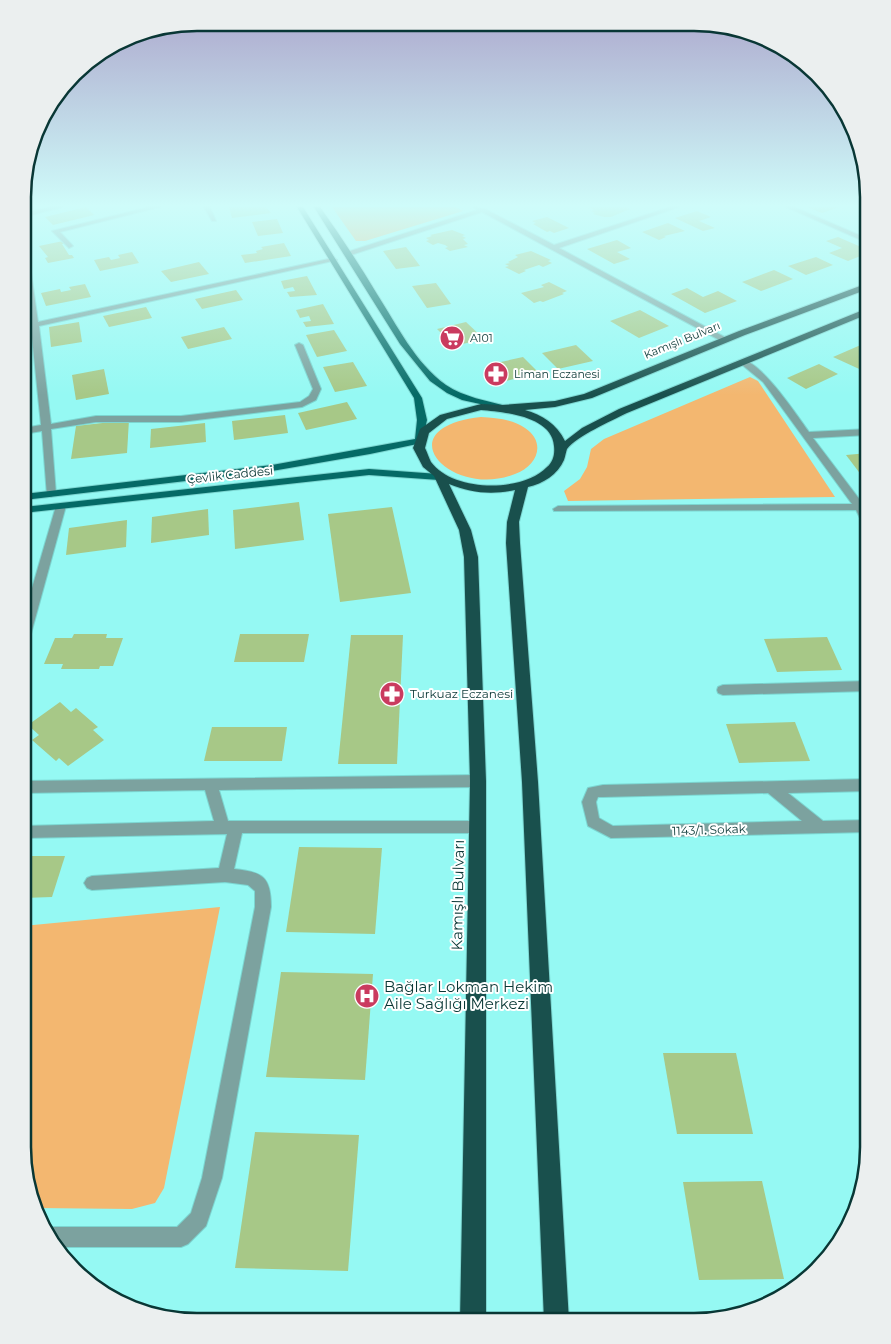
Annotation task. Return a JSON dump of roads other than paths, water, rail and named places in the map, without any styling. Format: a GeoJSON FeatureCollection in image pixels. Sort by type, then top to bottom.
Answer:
{"type":"FeatureCollection","features":[{"type":"Feature","properties":{"kind":"highway","name":"Kamışlı Bulvarı"},"geometry":{"type":"LineString","coordinates":[[504,408],[555,404],[588,396],[726,340],[860,289]]}},
{"type":"Feature","properties":{"kind":"highway"},"geometry":{"type":"LineString","coordinates":[[562,448],[586,430],[623,411],[860,314]]}},
{"type":"Feature","properties":{"kind":"highway"},"geometry":{"type":"LineString","coordinates":[[481,407],[504,408],[537,418],[549,426],[558,436],[562,448],[560,459],[553,470],[540,480],[522,487],[501,490],[478,490],[457,485],[439,477],[428,469],[418,450],[419,440],[427,428],[441,417],[460,410],[481,407]]}},
{"type":"Feature","properties":{"kind":"highway","name":"Kamışlı Bulvarı"},"geometry":{"type":"LineString","coordinates":[[439,477],[465,530],[471,557],[478,781],[473,1313]]}},
{"type":"Feature","properties":{"kind":"highway"},"geometry":{"type":"LineString","coordinates":[[522,487],[513,522],[513,543],[530,782],[557,1313]]}},
{"type":"Feature","properties":{"kind":"main road"},"geometry":{"type":"LineString","coordinates":[[339,270],[418,398],[422,420],[419,440]]}},
{"type":"Feature","properties":{"kind":"main road"},"geometry":{"type":"LineString","coordinates":[[358,270],[401,339],[424,369],[441,386],[453,393],[504,408]]}},
{"type":"Feature","properties":{"kind":"main road","name":"Çevlik Caddesi"},"geometry":{"type":"LineString","coordinates":[[31,496],[298,464],[376,451],[419,440]]}},
{"type":"Feature","properties":{"kind":"main road","name":"Çevlik Caddesi"},"geometry":{"type":"LineString","coordinates":[[31,509],[369,472],[439,477]]}},
{"type":"Feature","properties":{"kind":"street"},"geometry":{"type":"LineString","coordinates":[[31,325],[288,270]]}},
{"type":"Feature","properties":{"kind":"street"},"geometry":{"type":"LineString","coordinates":[[594,270],[726,340]]}},
{"type":"Feature","properties":{"kind":"street"},"geometry":{"type":"LineString","coordinates":[[31,297],[46,427],[51,494]]}},
{"type":"Feature","properties":{"kind":"street"},"geometry":{"type":"LineString","coordinates":[[31,430],[96,419],[181,419],[302,404],[313,398],[317,389],[300,345]]}},
{"type":"Feature","properties":{"kind":"street"},"geometry":{"type":"LineString","coordinates":[[744,362],[766,380],[806,435],[860,502]]}},
{"type":"Feature","properties":{"kind":"street"},"geometry":{"type":"LineString","coordinates":[[806,435],[860,432]]}},
{"type":"Feature","properties":{"kind":"street"},"geometry":{"type":"LineString","coordinates":[[31,607],[61,506]]}},
{"type":"Feature","properties":{"kind":"street"},"geometry":{"type":"LineString","coordinates":[[558,509],[860,507]]}},
{"type":"Feature","properties":{"kind":"street"},"geometry":{"type":"LineString","coordinates":[[724,690],[859,686]]}},
{"type":"Feature","properties":{"kind":"street"},"geometry":{"type":"LineString","coordinates":[[31,787],[478,781]]}},
{"type":"Feature","properties":{"kind":"street"},"geometry":{"type":"LineString","coordinates":[[210,785],[230,827],[225,875]]}},
{"type":"Feature","properties":{"kind":"street"},"geometry":{"type":"LineString","coordinates":[[769,786],[859,785]]}},
{"type":"Feature","properties":{"kind":"street"},"geometry":{"type":"LineString","coordinates":[[769,786],[820,826]]}},
{"type":"Feature","properties":{"kind":"street","name":"1143/1. Sokak"},"geometry":{"type":"LineString","coordinates":[[769,786],[603,791],[593,792],[590,802],[593,822],[611,832],[859,826]]}},
{"type":"Feature","properties":{"kind":"street"},"geometry":{"type":"LineString","coordinates":[[31,832],[230,827],[478,827]]}},
{"type":"Feature","properties":{"kind":"street"},"geometry":{"type":"LineString","coordinates":[[58,1237],[181,1237],[199,1219],[212,1178],[263,907],[263,888],[250,878],[225,875],[92,883]]}},
{"type":"Feature","properties":{"kind":"place","name":"A101"},"geometry":{"type":"Point","coordinates":[452,338]}},
{"type":"Feature","properties":{"kind":"place","name":"Liman Eczanesi"},"geometry":{"type":"Point","coordinates":[496,374]}},
{"type":"Feature","properties":{"kind":"place","name":"Turkuaz Eczanesi"},"geometry":{"type":"Point","coordinates":[392,694]}},
{"type":"Feature","properties":{"kind":"place","name":"Bağlar Lokman Hekim Aile Sağlığı Merkezi"},"geometry":{"type":"Point","coordinates":[367,996]}}]}
